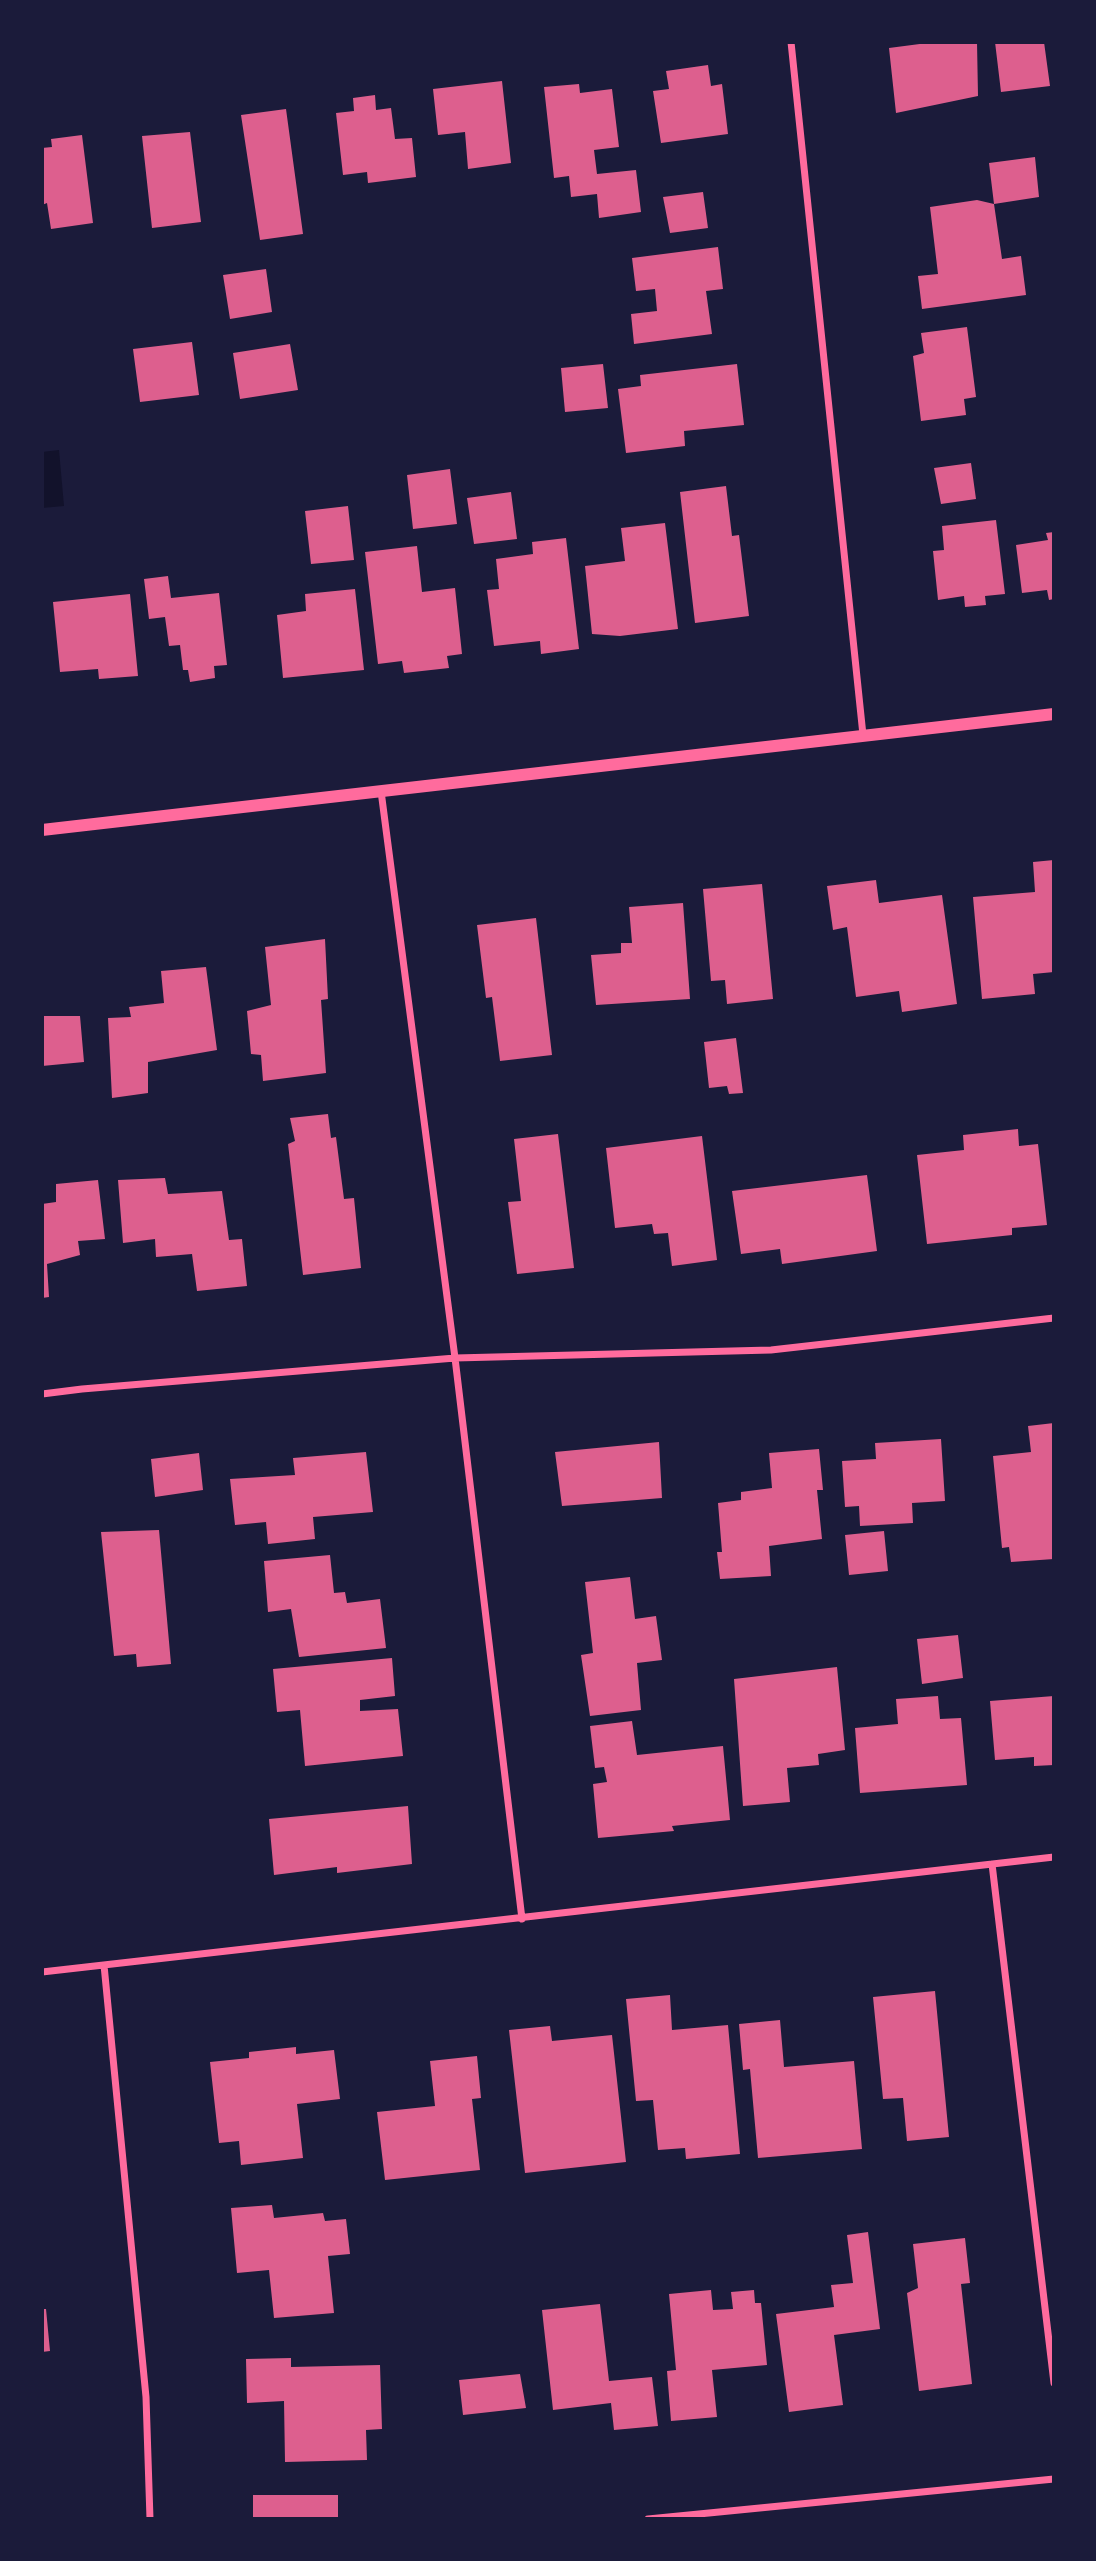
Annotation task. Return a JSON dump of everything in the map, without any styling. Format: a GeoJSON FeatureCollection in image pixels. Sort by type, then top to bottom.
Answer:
{"type":"FeatureCollection","features":[{"type":"Feature","properties":{"kind":"street"},"geometry":{"type":"LineString","coordinates":[[790,42],[863,735]]}},
{"type":"Feature","properties":{"kind":"street"},"geometry":{"type":"LineString","coordinates":[[42,830],[1054,714]]}},
{"type":"Feature","properties":{"kind":"street"},"geometry":{"type":"LineString","coordinates":[[381,790],[455,1358],[522,1919]]}},
{"type":"Feature","properties":{"kind":"street"},"geometry":{"type":"LineString","coordinates":[[42,1394],[455,1358],[771,1350],[1054,1318]]}},
{"type":"Feature","properties":{"kind":"street"},"geometry":{"type":"LineString","coordinates":[[42,1972],[1054,1857]]}},
{"type":"Feature","properties":{"kind":"street"},"geometry":{"type":"LineString","coordinates":[[992,1864],[1054,2383]]}},
{"type":"Feature","properties":{"kind":"street"},"geometry":{"type":"LineString","coordinates":[[104,1965],[146,2397],[150,2519]]}},
{"type":"Feature","properties":{"kind":"street"},"geometry":{"type":"LineString","coordinates":[[648,2519],[1054,2479]]}},
{"type":"Feature","properties":{"kind":"shaded area"},"geometry":{"type":"Polygon","coordinates":[[[59,450],[64,506],[42,508],[42,452],[59,450]]]}},
{"type":"Feature","properties":{"kind":"building"},"geometry":{"type":"Polygon","coordinates":[[[935,42],[977,42],[978,96],[896,113],[889,48],[935,42]]]}},
{"type":"Feature","properties":{"kind":"building"},"geometry":{"type":"Polygon","coordinates":[[[995,42],[1044,42],[1050,86],[1001,92],[995,42]]]}},
{"type":"Feature","properties":{"kind":"building"},"geometry":{"type":"Polygon","coordinates":[[[708,65],[711,86],[722,84],[728,134],[661,143],[653,91],[669,89],[666,71],[708,65]]]}},
{"type":"Feature","properties":{"kind":"building"},"geometry":{"type":"Polygon","coordinates":[[[502,81],[511,163],[468,169],[465,132],[438,135],[433,89],[502,81]]]}},
{"type":"Feature","properties":{"kind":"building"},"geometry":{"type":"Polygon","coordinates":[[[579,84],[580,93],[612,89],[619,147],[594,150],[597,174],[636,170],[641,212],[599,218],[597,194],[571,197],[569,176],[554,178],[544,87],[579,84]]]}},
{"type":"Feature","properties":{"kind":"building"},"geometry":{"type":"Polygon","coordinates":[[[375,95],[376,110],[391,108],[395,139],[412,138],[416,177],[368,183],[367,172],[343,175],[336,113],[354,111],[353,98],[375,95]]]}},
{"type":"Feature","properties":{"kind":"building"},"geometry":{"type":"Polygon","coordinates":[[[286,109],[303,234],[260,240],[241,115],[286,109]]]}},
{"type":"Feature","properties":{"kind":"building"},"geometry":{"type":"Polygon","coordinates":[[[190,132],[201,222],[152,228],[142,136],[190,132]]]}},
{"type":"Feature","properties":{"kind":"building"},"geometry":{"type":"Polygon","coordinates":[[[82,135],[93,223],[51,229],[47,203],[42,205],[42,148],[52,147],[51,139],[82,135]]]}},
{"type":"Feature","properties":{"kind":"building"},"geometry":{"type":"Polygon","coordinates":[[[1035,157],[1039,197],[994,204],[989,163],[1035,157]]]}},
{"type":"Feature","properties":{"kind":"building"},"geometry":{"type":"Polygon","coordinates":[[[703,192],[708,228],[670,233],[663,197],[703,192]]]}},
{"type":"Feature","properties":{"kind":"building"},"geometry":{"type":"Polygon","coordinates":[[[977,200],[994,204],[1002,259],[1021,256],[1026,295],[922,309],[918,276],[938,274],[930,207],[977,200]]]}},
{"type":"Feature","properties":{"kind":"building"},"geometry":{"type":"Polygon","coordinates":[[[718,247],[723,289],[706,291],[712,334],[634,344],[631,314],[657,311],[655,289],[636,291],[632,258],[718,247]]]}},
{"type":"Feature","properties":{"kind":"building"},"geometry":{"type":"Polygon","coordinates":[[[266,269],[272,312],[230,319],[223,275],[266,269]]]}},
{"type":"Feature","properties":{"kind":"building"},"geometry":{"type":"Polygon","coordinates":[[[967,327],[976,397],[964,399],[966,415],[921,421],[913,356],[924,353],[921,333],[967,327]]]}},
{"type":"Feature","properties":{"kind":"building"},"geometry":{"type":"Polygon","coordinates":[[[192,342],[199,395],[140,402],[133,349],[192,342]]]}},
{"type":"Feature","properties":{"kind":"building"},"geometry":{"type":"Polygon","coordinates":[[[290,344],[298,390],[240,399],[233,353],[290,344]]]}},
{"type":"Feature","properties":{"kind":"building"},"geometry":{"type":"Polygon","coordinates":[[[603,364],[608,408],[565,412],[561,368],[603,364]]]}},
{"type":"Feature","properties":{"kind":"building"},"geometry":{"type":"Polygon","coordinates":[[[737,364],[744,425],[684,431],[685,446],[626,453],[618,389],[641,386],[640,375],[737,364]]]}},
{"type":"Feature","properties":{"kind":"building"},"geometry":{"type":"Polygon","coordinates":[[[971,463],[976,499],[941,504],[934,468],[971,463]]]}},
{"type":"Feature","properties":{"kind":"building"},"geometry":{"type":"Polygon","coordinates":[[[450,469],[457,524],[413,529],[407,475],[450,469]]]}},
{"type":"Feature","properties":{"kind":"building"},"geometry":{"type":"Polygon","coordinates":[[[726,486],[732,536],[739,535],[749,616],[695,623],[680,492],[726,486]]]}},
{"type":"Feature","properties":{"kind":"building"},"geometry":{"type":"Polygon","coordinates":[[[511,492],[517,539],[474,544],[467,498],[511,492]]]}},
{"type":"Feature","properties":{"kind":"building"},"geometry":{"type":"Polygon","coordinates":[[[348,506],[354,560],[311,564],[305,511],[348,506]]]}},
{"type":"Feature","properties":{"kind":"building"},"geometry":{"type":"Polygon","coordinates":[[[996,520],[1005,594],[985,596],[986,605],[965,607],[964,596],[938,600],[933,551],[944,550],[942,526],[996,520]]]}},
{"type":"Feature","properties":{"kind":"building"},"geometry":{"type":"Polygon","coordinates":[[[665,523],[678,629],[620,636],[592,634],[585,566],[625,561],[621,528],[665,523]]]}},
{"type":"Feature","properties":{"kind":"building"},"geometry":{"type":"Polygon","coordinates":[[[1054,532],[1054,599],[1049,600],[1047,590],[1022,593],[1016,545],[1048,540],[1046,533],[1054,532]]]}},
{"type":"Feature","properties":{"kind":"building"},"geometry":{"type":"Polygon","coordinates":[[[566,538],[579,649],[541,654],[540,641],[494,646],[487,590],[499,589],[496,559],[533,554],[532,542],[566,538]]]}},
{"type":"Feature","properties":{"kind":"building"},"geometry":{"type":"Polygon","coordinates":[[[417,546],[422,592],[455,588],[462,654],[447,656],[449,668],[404,673],[402,661],[378,664],[365,552],[417,546]]]}},
{"type":"Feature","properties":{"kind":"building"},"geometry":{"type":"Polygon","coordinates":[[[168,576],[171,598],[219,593],[227,665],[214,666],[215,678],[190,682],[188,670],[183,670],[180,645],[169,646],[165,617],[149,619],[144,579],[168,576]]]}},
{"type":"Feature","properties":{"kind":"building"},"geometry":{"type":"Polygon","coordinates":[[[355,589],[364,670],[283,678],[277,615],[306,611],[305,594],[355,589]]]}},
{"type":"Feature","properties":{"kind":"building"},"geometry":{"type":"Polygon","coordinates":[[[130,594],[138,676],[99,679],[98,669],[60,672],[53,602],[130,594]]]}},
{"type":"Feature","properties":{"kind":"building"},"geometry":{"type":"Polygon","coordinates":[[[1054,860],[1054,972],[1033,974],[1035,994],[982,999],[973,897],[1035,892],[1033,862],[1054,860]]]}},
{"type":"Feature","properties":{"kind":"building"},"geometry":{"type":"Polygon","coordinates":[[[876,880],[879,903],[942,895],[957,1004],[902,1012],[899,991],[856,997],[847,927],[833,930],[827,886],[876,880]]]}},
{"type":"Feature","properties":{"kind":"building"},"geometry":{"type":"Polygon","coordinates":[[[762,884],[773,999],[727,1004],[725,980],[711,981],[703,889],[762,884]]]}},
{"type":"Feature","properties":{"kind":"building"},"geometry":{"type":"Polygon","coordinates":[[[683,903],[690,999],[596,1005],[591,955],[621,953],[621,943],[632,943],[629,907],[683,903]]]}},
{"type":"Feature","properties":{"kind":"building"},"geometry":{"type":"Polygon","coordinates":[[[536,918],[552,1055],[500,1061],[492,997],[486,998],[477,925],[536,918]]]}},
{"type":"Feature","properties":{"kind":"building"},"geometry":{"type":"Polygon","coordinates":[[[325,939],[328,999],[321,1000],[326,1073],[263,1081],[261,1055],[251,1054],[247,1011],[271,1005],[265,947],[325,939]]]}},
{"type":"Feature","properties":{"kind":"building"},"geometry":{"type":"Polygon","coordinates":[[[206,967],[217,1050],[148,1062],[148,1093],[112,1098],[108,1018],[131,1017],[129,1007],[164,1003],[161,971],[206,967]]]}},
{"type":"Feature","properties":{"kind":"building"},"geometry":{"type":"Polygon","coordinates":[[[42,1016],[80,1016],[84,1062],[42,1066],[42,1016]]]}},
{"type":"Feature","properties":{"kind":"building"},"geometry":{"type":"Polygon","coordinates":[[[736,1038],[743,1093],[729,1094],[727,1086],[709,1088],[704,1042],[736,1038]]]}},
{"type":"Feature","properties":{"kind":"building"},"geometry":{"type":"Polygon","coordinates":[[[328,1114],[331,1138],[336,1137],[344,1199],[354,1198],[361,1268],[303,1275],[288,1144],[295,1141],[290,1118],[328,1114]]]}},
{"type":"Feature","properties":{"kind":"building"},"geometry":{"type":"Polygon","coordinates":[[[1018,1129],[1019,1146],[1038,1144],[1047,1225],[1012,1228],[1012,1235],[927,1244],[917,1155],[964,1150],[963,1135],[1018,1129]]]}},
{"type":"Feature","properties":{"kind":"building"},"geometry":{"type":"Polygon","coordinates":[[[558,1134],[574,1268],[517,1274],[508,1202],[521,1201],[514,1139],[558,1134]]]}},
{"type":"Feature","properties":{"kind":"building"},"geometry":{"type":"Polygon","coordinates":[[[702,1136],[717,1260],[672,1266],[668,1233],[654,1234],[652,1224],[615,1228],[606,1148],[702,1136]]]}},
{"type":"Feature","properties":{"kind":"building"},"geometry":{"type":"Polygon","coordinates":[[[867,1175],[877,1251],[782,1264],[780,1249],[741,1254],[732,1191],[867,1175]]]}},
{"type":"Feature","properties":{"kind":"building"},"geometry":{"type":"Polygon","coordinates":[[[165,1178],[168,1194],[222,1191],[229,1240],[242,1239],[247,1286],[197,1291],[192,1254],[156,1257],[155,1239],[123,1243],[118,1180],[165,1178]]]}},
{"type":"Feature","properties":{"kind":"building"},"geometry":{"type":"Polygon","coordinates":[[[98,1180],[105,1239],[78,1241],[80,1255],[47,1264],[49,1297],[42,1298],[42,1204],[56,1202],[56,1184],[98,1180]]]}},
{"type":"Feature","properties":{"kind":"building"},"geometry":{"type":"Polygon","coordinates":[[[1054,1423],[1054,1559],[1011,1562],[1009,1547],[1002,1548],[993,1456],[1031,1452],[1028,1426],[1054,1423]]]}},
{"type":"Feature","properties":{"kind":"building"},"geometry":{"type":"Polygon","coordinates":[[[941,1439],[945,1501],[912,1503],[913,1523],[860,1526],[859,1506],[845,1507],[842,1461],[876,1459],[875,1443],[941,1439]]]}},
{"type":"Feature","properties":{"kind":"building"},"geometry":{"type":"Polygon","coordinates":[[[659,1442],[662,1498],[562,1506],[555,1452],[659,1442]]]}},
{"type":"Feature","properties":{"kind":"building"},"geometry":{"type":"Polygon","coordinates":[[[819,1449],[823,1490],[817,1490],[822,1539],[769,1546],[771,1576],[720,1579],[717,1552],[722,1552],[718,1503],[741,1500],[741,1492],[772,1488],[769,1453],[819,1449]]]}},
{"type":"Feature","properties":{"kind":"building"},"geometry":{"type":"Polygon","coordinates":[[[366,1452],[373,1512],[313,1517],[315,1539],[268,1544],[266,1522],[235,1525],[230,1479],[295,1475],[293,1458],[366,1452]]]}},
{"type":"Feature","properties":{"kind":"building"},"geometry":{"type":"Polygon","coordinates":[[[199,1453],[203,1490],[155,1497],[151,1459],[199,1453]]]}},
{"type":"Feature","properties":{"kind":"building"},"geometry":{"type":"Polygon","coordinates":[[[159,1530],[171,1664],[137,1667],[136,1654],[114,1656],[101,1532],[159,1530]]]}},
{"type":"Feature","properties":{"kind":"building"},"geometry":{"type":"Polygon","coordinates":[[[884,1531],[888,1571],[849,1575],[845,1535],[884,1531]]]}},
{"type":"Feature","properties":{"kind":"building"},"geometry":{"type":"Polygon","coordinates":[[[330,1555],[334,1593],[345,1592],[347,1603],[380,1599],[386,1648],[299,1657],[291,1609],[268,1612],[264,1561],[330,1555]]]}},
{"type":"Feature","properties":{"kind":"building"},"geometry":{"type":"Polygon","coordinates":[[[630,1577],[635,1619],[656,1616],[662,1660],[637,1663],[641,1710],[590,1716],[581,1655],[593,1653],[585,1582],[630,1577]]]}},
{"type":"Feature","properties":{"kind":"building"},"geometry":{"type":"Polygon","coordinates":[[[958,1635],[963,1678],[922,1684],[917,1639],[958,1635]]]}},
{"type":"Feature","properties":{"kind":"building"},"geometry":{"type":"Polygon","coordinates":[[[392,1658],[395,1696],[360,1700],[360,1711],[398,1709],[403,1756],[305,1766],[300,1710],[277,1712],[273,1669],[392,1658]]]}},
{"type":"Feature","properties":{"kind":"building"},"geometry":{"type":"Polygon","coordinates":[[[837,1667],[845,1750],[818,1754],[819,1765],[787,1768],[790,1802],[743,1806],[734,1679],[837,1667]]]}},
{"type":"Feature","properties":{"kind":"building"},"geometry":{"type":"Polygon","coordinates":[[[938,1696],[940,1719],[961,1718],[967,1785],[860,1793],[855,1728],[898,1724],[896,1699],[938,1696]]]}},
{"type":"Feature","properties":{"kind":"building"},"geometry":{"type":"Polygon","coordinates":[[[1054,1696],[1054,1765],[1034,1766],[1034,1757],[995,1760],[990,1701],[1054,1696]]]}},
{"type":"Feature","properties":{"kind":"building"},"geometry":{"type":"Polygon","coordinates":[[[632,1721],[637,1755],[723,1746],[730,1820],[672,1826],[674,1831],[598,1838],[593,1784],[607,1782],[604,1767],[595,1768],[590,1726],[632,1721]]]}},
{"type":"Feature","properties":{"kind":"building"},"geometry":{"type":"Polygon","coordinates":[[[408,1806],[412,1864],[337,1873],[337,1867],[274,1875],[269,1819],[408,1806]]]}},
{"type":"Feature","properties":{"kind":"building"},"geometry":{"type":"Polygon","coordinates":[[[935,1991],[949,2137],[907,2141],[903,2098],[883,2099],[873,1997],[935,1991]]]}},
{"type":"Feature","properties":{"kind":"building"},"geometry":{"type":"Polygon","coordinates":[[[670,1995],[672,2030],[728,2025],[740,2154],[686,2159],[685,2148],[658,2150],[653,2100],[636,2101],[626,1999],[670,1995]]]}},
{"type":"Feature","properties":{"kind":"building"},"geometry":{"type":"Polygon","coordinates":[[[780,2020],[784,2067],[854,2061],[862,2149],[758,2158],[750,2069],[743,2070],[739,2024],[780,2020]]]}},
{"type":"Feature","properties":{"kind":"building"},"geometry":{"type":"Polygon","coordinates":[[[550,2026],[552,2041],[612,2035],[626,2162],[525,2173],[509,2030],[550,2026]]]}},
{"type":"Feature","properties":{"kind":"building"},"geometry":{"type":"Polygon","coordinates":[[[296,2047],[296,2054],[334,2050],[340,2099],[297,2104],[303,2158],[241,2165],[239,2141],[219,2143],[210,2062],[249,2058],[249,2052],[296,2047]]]}},
{"type":"Feature","properties":{"kind":"building"},"geometry":{"type":"Polygon","coordinates":[[[477,2056],[481,2098],[472,2099],[480,2170],[385,2180],[377,2112],[435,2106],[430,2061],[477,2056]]]}},
{"type":"Feature","properties":{"kind":"building"},"geometry":{"type":"Polygon","coordinates":[[[272,2205],[274,2218],[323,2213],[325,2221],[346,2219],[350,2254],[328,2256],[334,2313],[274,2318],[269,2270],[237,2273],[231,2208],[272,2205]]]}},
{"type":"Feature","properties":{"kind":"building"},"geometry":{"type":"Polygon","coordinates":[[[868,2232],[880,2329],[834,2335],[843,2405],[789,2412],[776,2314],[834,2307],[831,2285],[853,2283],[847,2235],[868,2232]]]}},
{"type":"Feature","properties":{"kind":"building"},"geometry":{"type":"Polygon","coordinates":[[[965,2238],[970,2283],[961,2284],[972,2384],[919,2391],[907,2293],[918,2288],[913,2244],[965,2238]]]}},
{"type":"Feature","properties":{"kind":"building"},"geometry":{"type":"Polygon","coordinates":[[[711,2290],[713,2310],[733,2309],[731,2292],[754,2290],[755,2303],[761,2303],[767,2365],[712,2370],[717,2417],[671,2421],[667,2371],[676,2370],[669,2294],[711,2290]]]}},
{"type":"Feature","properties":{"kind":"building"},"geometry":{"type":"Polygon","coordinates":[[[600,2304],[609,2381],[652,2377],[658,2426],[614,2430],[611,2403],[553,2410],[542,2310],[600,2304]]]}},
{"type":"Feature","properties":{"kind":"building"},"geometry":{"type":"Polygon","coordinates":[[[42,2309],[46,2309],[50,2351],[42,2352],[42,2309]]]}},
{"type":"Feature","properties":{"kind":"building"},"geometry":{"type":"Polygon","coordinates":[[[291,2358],[291,2367],[380,2365],[382,2429],[366,2430],[367,2460],[285,2462],[284,2401],[247,2403],[246,2359],[291,2358]]]}},
{"type":"Feature","properties":{"kind":"building"},"geometry":{"type":"Polygon","coordinates":[[[520,2374],[526,2408],[463,2415],[459,2380],[520,2374]]]}},
{"type":"Feature","properties":{"kind":"building"},"geometry":{"type":"Polygon","coordinates":[[[253,2495],[338,2495],[338,2519],[253,2519],[253,2495]]]}}]}
